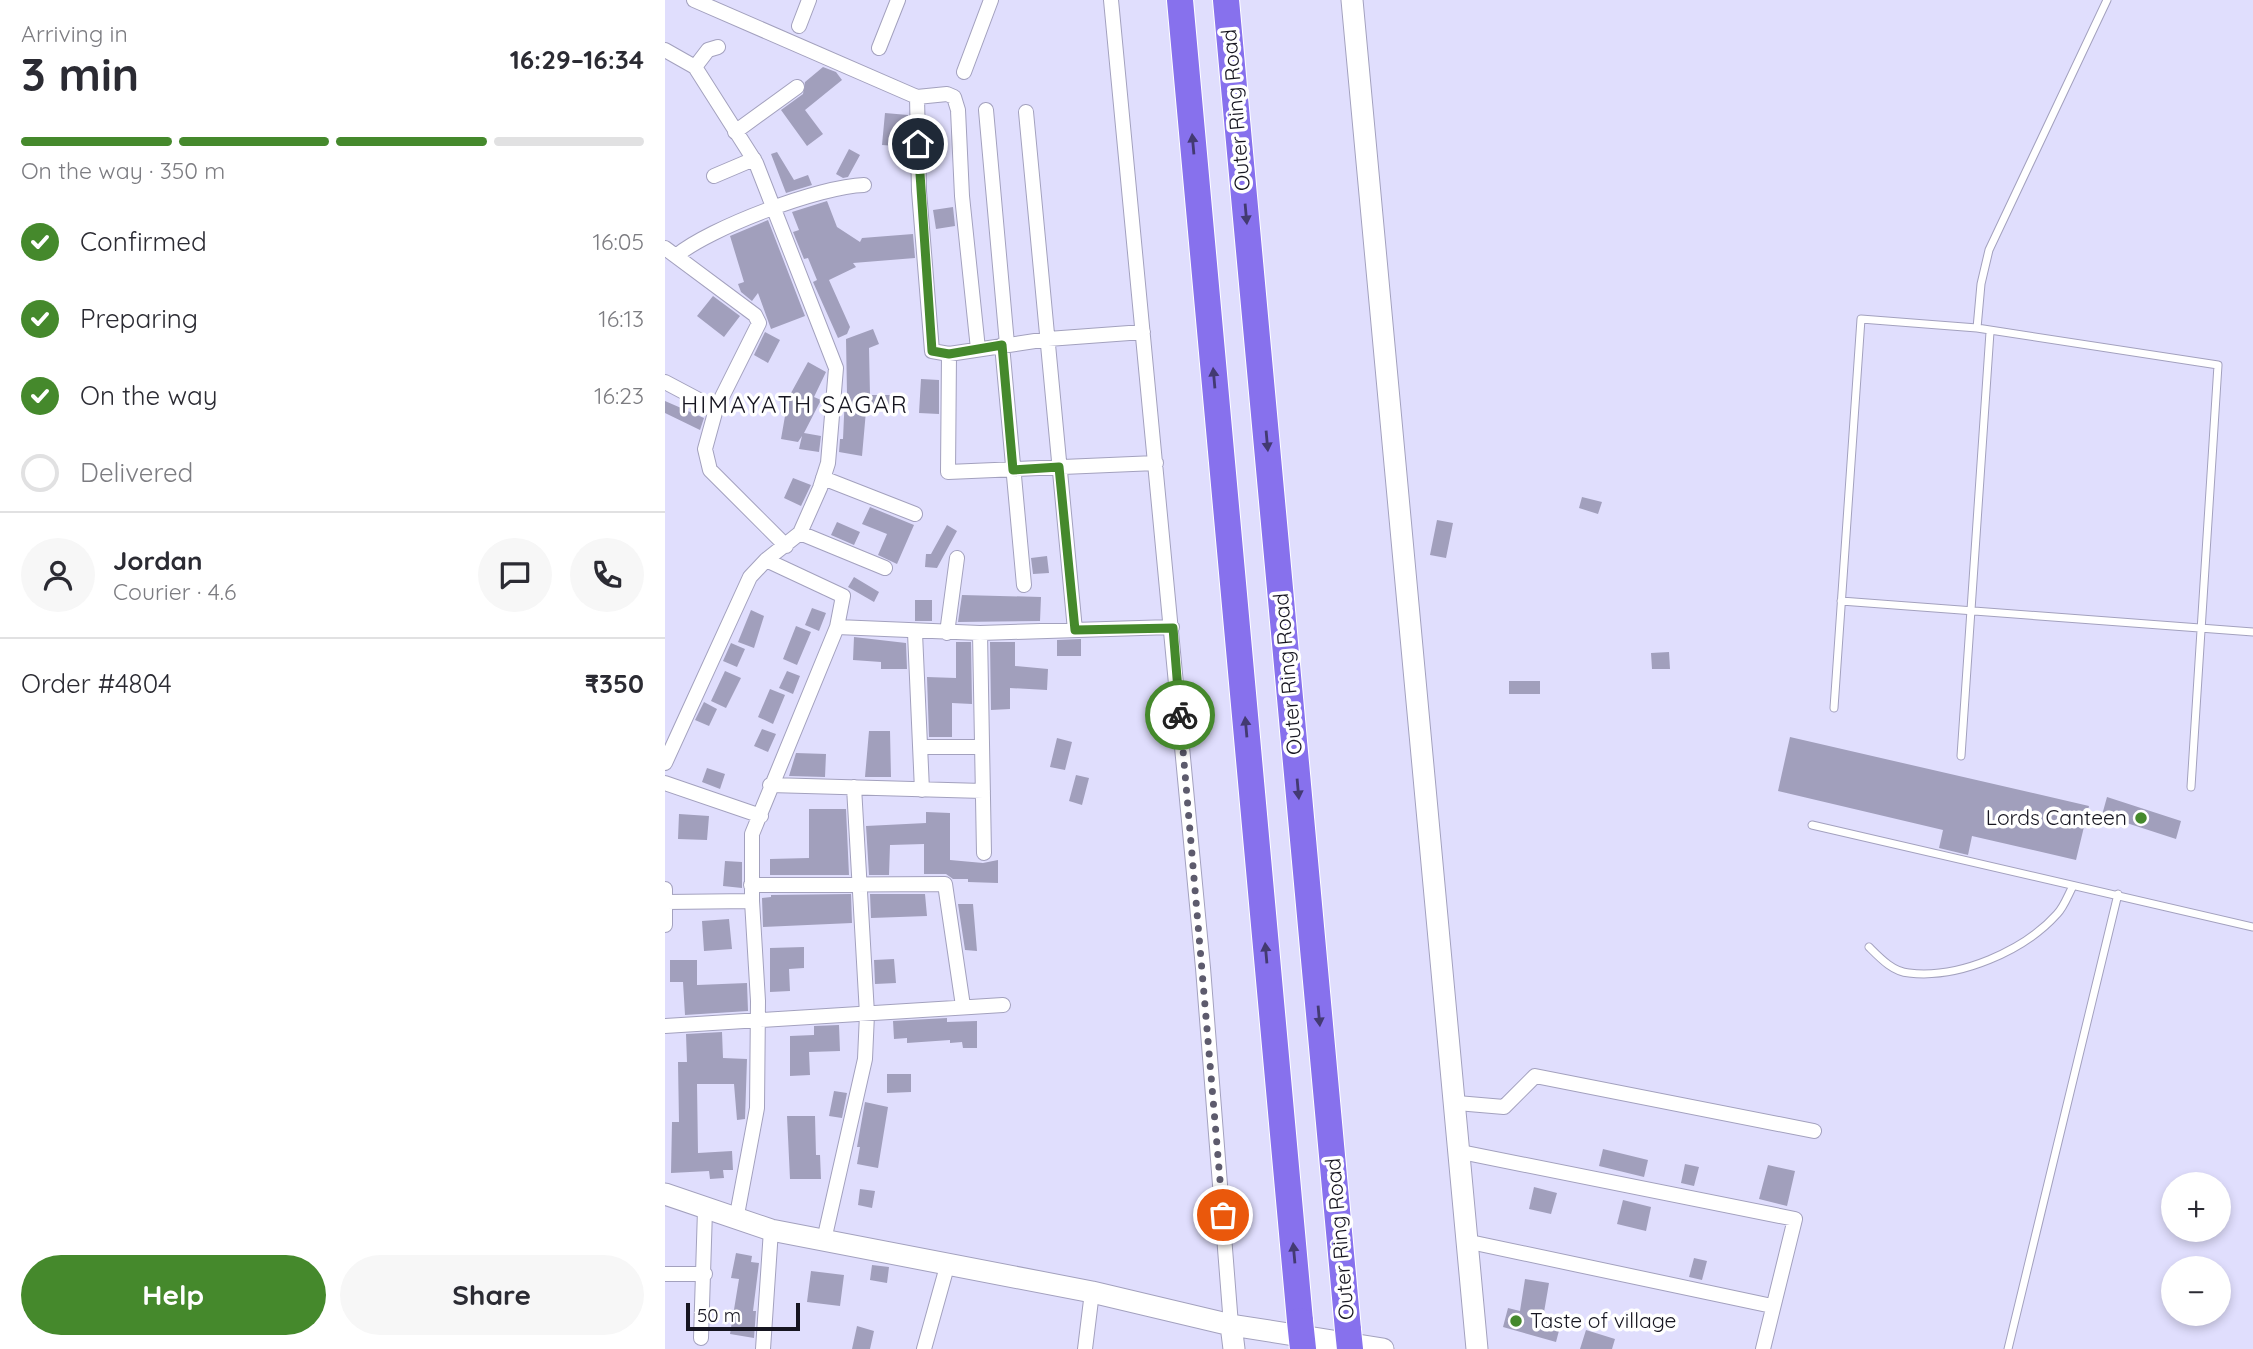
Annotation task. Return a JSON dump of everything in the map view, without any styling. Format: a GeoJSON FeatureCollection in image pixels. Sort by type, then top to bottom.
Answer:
{"type":"FeatureCollection","features":[{"type":"Feature","properties":{"kind":"highway"},"geometry":{"type":"LineString","coordinates":[[1180,0],[1303,1349]]}},
{"type":"Feature","properties":{"kind":"highway","name":"Outer Ring Road"},"geometry":{"type":"LineString","coordinates":[[1226,0],[1349,1340]]}},
{"type":"Feature","properties":{"kind":"main road"},"geometry":{"type":"LineString","coordinates":[[1352,0],[1470,1242],[1477,1349]]}},
{"type":"Feature","properties":{"kind":"main road"},"geometry":{"type":"LineString","coordinates":[[665,1194],[705,1210],[771,1230],[1092,1292],[1231,1325],[1383,1349]]}},
{"type":"Feature","properties":{"kind":"main road"},"geometry":{"type":"LineString","coordinates":[[1231,1325],[1234,1349]]}},
{"type":"Feature","properties":{"kind":"street"},"geometry":{"type":"LineString","coordinates":[[694,0],[917,97],[947,94],[954,97],[958,110],[963,196],[978,349]]}},
{"type":"Feature","properties":{"kind":"street"},"geometry":{"type":"LineString","coordinates":[[799,26],[809,0]]}},
{"type":"Feature","properties":{"kind":"street"},"geometry":{"type":"LineString","coordinates":[[879,48],[898,0]]}},
{"type":"Feature","properties":{"kind":"street"},"geometry":{"type":"LineString","coordinates":[[964,72],[991,0]]}},
{"type":"Feature","properties":{"kind":"street"},"geometry":{"type":"LineString","coordinates":[[1111,0],[1173,628],[1231,1325]]}},
{"type":"Feature","properties":{"kind":"street"},"geometry":{"type":"LineString","coordinates":[[695,66],[708,50],[717,47]]}},
{"type":"Feature","properties":{"kind":"street"},"geometry":{"type":"LineString","coordinates":[[665,50],[695,66],[754,159],[776,209],[836,368],[828,463],[800,533],[766,559],[750,577],[665,763]]}},
{"type":"Feature","properties":{"kind":"street"},"geometry":{"type":"LineString","coordinates":[[735,132],[797,87]]}},
{"type":"Feature","properties":{"kind":"street"},"geometry":{"type":"LineString","coordinates":[[917,97],[919,191],[932,351],[949,354],[1048,339],[1143,332]]}},
{"type":"Feature","properties":{"kind":"street"},"geometry":{"type":"LineString","coordinates":[[986,110],[1024,585]]}},
{"type":"Feature","properties":{"kind":"street"},"geometry":{"type":"LineString","coordinates":[[1026,111],[1075,630]]}},
{"type":"Feature","properties":{"kind":"street"},"geometry":{"type":"LineString","coordinates":[[714,176],[754,159]]}},
{"type":"Feature","properties":{"kind":"street"},"geometry":{"type":"LineString","coordinates":[[671,252],[842,185],[864,185]]}},
{"type":"Feature","properties":{"kind":"street"},"geometry":{"type":"LineString","coordinates":[[671,252],[755,314],[759,323],[716,409],[705,449],[710,470],[786,545]]}},
{"type":"Feature","properties":{"kind":"street"},"geometry":{"type":"LineString","coordinates":[[949,354],[947,472],[1156,463]]}},
{"type":"Feature","properties":{"kind":"street"},"geometry":{"type":"LineString","coordinates":[[665,382],[716,409]]}},
{"type":"Feature","properties":{"kind":"street"},"geometry":{"type":"LineString","coordinates":[[823,478],[915,514]]}},
{"type":"Feature","properties":{"kind":"street"},"geometry":{"type":"LineString","coordinates":[[800,533],[885,568]]}},
{"type":"Feature","properties":{"kind":"street"},"geometry":{"type":"LineString","coordinates":[[947,633],[957,558]]}},
{"type":"Feature","properties":{"kind":"street"},"geometry":{"type":"LineString","coordinates":[[736,1220],[757,1108],[758,1021],[751,885],[752,834],[837,626],[843,596],[766,559]]}},
{"type":"Feature","properties":{"kind":"street"},"geometry":{"type":"LineString","coordinates":[[837,626],[915,633],[1173,628]]}},
{"type":"Feature","properties":{"kind":"street"},"geometry":{"type":"LineString","coordinates":[[915,633],[922,790]]}},
{"type":"Feature","properties":{"kind":"street"},"geometry":{"type":"LineString","coordinates":[[980,633],[984,853]]}},
{"type":"Feature","properties":{"kind":"street"},"geometry":{"type":"LineString","coordinates":[[920,747],[982,747]]}},
{"type":"Feature","properties":{"kind":"street"},"geometry":{"type":"LineString","coordinates":[[665,783],[761,816]]}},
{"type":"Feature","properties":{"kind":"street"},"geometry":{"type":"LineString","coordinates":[[770,785],[983,791]]}},
{"type":"Feature","properties":{"kind":"street"},"geometry":{"type":"LineString","coordinates":[[824,1240],[865,1059],[867,1014],[853,787]]}},
{"type":"Feature","properties":{"kind":"street"},"geometry":{"type":"LineString","coordinates":[[751,885],[945,884],[963,1006]]}},
{"type":"Feature","properties":{"kind":"street"},"geometry":{"type":"LineString","coordinates":[[665,889],[665,925]]}},
{"type":"Feature","properties":{"kind":"street"},"geometry":{"type":"LineString","coordinates":[[666,902],[752,901]]}},
{"type":"Feature","properties":{"kind":"street"},"geometry":{"type":"LineString","coordinates":[[665,1026],[1003,1005]]}},
{"type":"Feature","properties":{"kind":"street"},"geometry":{"type":"LineString","coordinates":[[1457,1102],[1504,1107],[1535,1076],[1814,1131]]}},
{"type":"Feature","properties":{"kind":"street"},"geometry":{"type":"LineString","coordinates":[[1461,1152],[1795,1219],[1763,1349]]}},
{"type":"Feature","properties":{"kind":"street"},"geometry":{"type":"LineString","coordinates":[[701,1338],[705,1210]]}},
{"type":"Feature","properties":{"kind":"street"},"geometry":{"type":"LineString","coordinates":[[762,1349],[771,1230]]}},
{"type":"Feature","properties":{"kind":"street"},"geometry":{"type":"LineString","coordinates":[[1470,1242],[1772,1306]]}},
{"type":"Feature","properties":{"kind":"street"},"geometry":{"type":"LineString","coordinates":[[924,1349],[948,1263]]}},
{"type":"Feature","properties":{"kind":"street"},"geometry":{"type":"LineString","coordinates":[[665,1274],[705,1275]]}},
{"type":"Feature","properties":{"kind":"street"},"geometry":{"type":"LineString","coordinates":[[1085,1349],[1092,1292]]}},
{"type":"Feature","properties":{"kind":"lane"},"geometry":{"type":"LineString","coordinates":[[1977,328],[1981,284],[1989,250],[2106,0]]}},
{"type":"Feature","properties":{"kind":"lane"},"geometry":{"type":"LineString","coordinates":[[1834,708],[1861,319],[1977,328],[2218,365],[2191,787]]}},
{"type":"Feature","properties":{"kind":"lane"},"geometry":{"type":"LineString","coordinates":[[1961,756],[1990,332]]}},
{"type":"Feature","properties":{"kind":"lane"},"geometry":{"type":"LineString","coordinates":[[1842,601],[2253,632]]}},
{"type":"Feature","properties":{"kind":"lane"},"geometry":{"type":"LineString","coordinates":[[1812,825],[2253,927]]}},
{"type":"Feature","properties":{"kind":"lane"},"geometry":{"type":"LineString","coordinates":[[1869,947],[1889,965],[1908,974],[1943,971],[1998,959],[2059,914],[2073,886]]}},
{"type":"Feature","properties":{"kind":"lane"},"geometry":{"type":"LineString","coordinates":[[2008,1349],[2118,894]]}},
{"type":"Feature","properties":{"kind":"building"},"geometry":{"type":"Polygon","coordinates":[[[823,67],[836,72],[842,80],[805,110],[823,134],[807,146],[781,110],[803,94],[805,82],[823,67]]]}},
{"type":"Feature","properties":{"kind":"building"},"geometry":{"type":"Polygon","coordinates":[[[885,113],[908,115],[906,135],[897,134],[896,146],[882,145],[885,113]]]}},
{"type":"Feature","properties":{"kind":"building"},"geometry":{"type":"Polygon","coordinates":[[[849,149],[860,155],[848,177],[843,178],[836,174],[849,149]]]}},
{"type":"Feature","properties":{"kind":"building"},"geometry":{"type":"Polygon","coordinates":[[[777,152],[794,180],[808,175],[812,185],[786,193],[771,154],[777,152]]]}},
{"type":"Feature","properties":{"kind":"building"},"geometry":{"type":"Polygon","coordinates":[[[827,201],[837,227],[860,242],[862,238],[913,234],[915,258],[853,263],[856,267],[829,280],[850,327],[847,334],[838,338],[813,282],[817,280],[808,258],[804,259],[793,232],[799,230],[792,212],[827,201]]]}},
{"type":"Feature","properties":{"kind":"building"},"geometry":{"type":"Polygon","coordinates":[[[953,207],[955,226],[936,229],[933,210],[953,207]]]}},
{"type":"Feature","properties":{"kind":"building"},"geometry":{"type":"Polygon","coordinates":[[[768,220],[805,316],[771,329],[758,293],[752,301],[741,292],[738,284],[744,282],[730,236],[768,220]]]}},
{"type":"Feature","properties":{"kind":"building"},"geometry":{"type":"Polygon","coordinates":[[[713,296],[740,316],[724,337],[697,316],[713,296]]]}},
{"type":"Feature","properties":{"kind":"building"},"geometry":{"type":"Polygon","coordinates":[[[873,329],[879,344],[869,348],[870,395],[890,395],[889,411],[866,411],[862,456],[839,452],[840,439],[843,439],[847,394],[846,339],[873,329]]]}},
{"type":"Feature","properties":{"kind":"building"},"geometry":{"type":"Polygon","coordinates":[[[765,332],[780,340],[768,363],[754,355],[765,332]]]}},
{"type":"Feature","properties":{"kind":"building"},"geometry":{"type":"Polygon","coordinates":[[[808,362],[826,372],[814,397],[821,400],[804,433],[821,436],[819,452],[799,449],[802,436],[798,442],[781,439],[785,416],[780,413],[808,362]]]}},
{"type":"Feature","properties":{"kind":"building"},"geometry":{"type":"Polygon","coordinates":[[[921,379],[939,380],[939,414],[919,413],[921,379]]]}},
{"type":"Feature","properties":{"kind":"building"},"geometry":{"type":"Polygon","coordinates":[[[665,401],[704,418],[700,430],[665,413],[665,401]]]}},
{"type":"Feature","properties":{"kind":"building"},"geometry":{"type":"Polygon","coordinates":[[[793,478],[811,485],[801,506],[784,498],[793,478]]]}},
{"type":"Feature","properties":{"kind":"building"},"geometry":{"type":"Polygon","coordinates":[[[1582,497],[1602,502],[1598,514],[1579,508],[1582,497]]]}},
{"type":"Feature","properties":{"kind":"building"},"geometry":{"type":"Polygon","coordinates":[[[870,507],[914,525],[897,564],[878,555],[887,534],[862,524],[870,507]]]}},
{"type":"Feature","properties":{"kind":"building"},"geometry":{"type":"Polygon","coordinates":[[[1437,520],[1453,523],[1446,558],[1430,555],[1437,520]]]}},
{"type":"Feature","properties":{"kind":"building"},"geometry":{"type":"Polygon","coordinates":[[[837,522],[860,532],[854,545],[831,535],[837,522]]]}},
{"type":"Feature","properties":{"kind":"building"},"geometry":{"type":"Polygon","coordinates":[[[947,525],[957,531],[937,568],[925,567],[926,554],[931,554],[947,525]]]}},
{"type":"Feature","properties":{"kind":"building"},"geometry":{"type":"Polygon","coordinates":[[[1047,556],[1049,573],[1033,574],[1031,558],[1047,556]]]}},
{"type":"Feature","properties":{"kind":"building"},"geometry":{"type":"Polygon","coordinates":[[[854,577],[879,592],[874,602],[848,587],[854,577]]]}},
{"type":"Feature","properties":{"kind":"building"},"geometry":{"type":"Polygon","coordinates":[[[962,595],[1041,597],[1040,621],[958,622],[962,595]]]}},
{"type":"Feature","properties":{"kind":"building"},"geometry":{"type":"Polygon","coordinates":[[[915,600],[932,600],[932,621],[915,621],[915,600]]]}},
{"type":"Feature","properties":{"kind":"building"},"geometry":{"type":"Polygon","coordinates":[[[812,608],[826,613],[819,631],[805,625],[812,608]]]}},
{"type":"Feature","properties":{"kind":"building"},"geometry":{"type":"Polygon","coordinates":[[[751,610],[764,616],[754,648],[738,642],[751,610]]]}},
{"type":"Feature","properties":{"kind":"building"},"geometry":{"type":"Polygon","coordinates":[[[796,626],[811,632],[797,665],[783,659],[796,626]]]}},
{"type":"Feature","properties":{"kind":"building"},"geometry":{"type":"Polygon","coordinates":[[[854,637],[906,643],[907,669],[881,669],[881,662],[853,660],[854,637]]]}},
{"type":"Feature","properties":{"kind":"building"},"geometry":{"type":"Polygon","coordinates":[[[1081,639],[1081,656],[1057,656],[1057,640],[1081,639]]]}},
{"type":"Feature","properties":{"kind":"building"},"geometry":{"type":"Polygon","coordinates":[[[956,642],[971,642],[972,704],[952,703],[952,737],[929,737],[927,677],[956,678],[956,642]]]}},
{"type":"Feature","properties":{"kind":"building"},"geometry":{"type":"Polygon","coordinates":[[[990,642],[1015,642],[1015,666],[1048,669],[1047,690],[1010,688],[1010,709],[991,710],[990,642]]]}},
{"type":"Feature","properties":{"kind":"building"},"geometry":{"type":"Polygon","coordinates":[[[731,643],[745,649],[737,667],[723,661],[731,643]]]}},
{"type":"Feature","properties":{"kind":"building"},"geometry":{"type":"Polygon","coordinates":[[[1669,652],[1670,669],[1652,669],[1651,653],[1669,652]]]}},
{"type":"Feature","properties":{"kind":"building"},"geometry":{"type":"Polygon","coordinates":[[[725,671],[741,678],[726,708],[711,701],[725,671]]]}},
{"type":"Feature","properties":{"kind":"building"},"geometry":{"type":"Polygon","coordinates":[[[787,671],[800,676],[793,694],[779,688],[787,671]]]}},
{"type":"Feature","properties":{"kind":"building"},"geometry":{"type":"Polygon","coordinates":[[[1509,681],[1540,681],[1540,694],[1509,694],[1509,681]]]}},
{"type":"Feature","properties":{"kind":"building"},"geometry":{"type":"Polygon","coordinates":[[[770,689],[785,695],[773,724],[758,717],[770,689]]]}},
{"type":"Feature","properties":{"kind":"building"},"geometry":{"type":"Polygon","coordinates":[[[704,702],[717,709],[709,726],[695,720],[704,702]]]}},
{"type":"Feature","properties":{"kind":"building"},"geometry":{"type":"Polygon","coordinates":[[[762,729],[776,734],[768,752],[754,746],[762,729]]]}},
{"type":"Feature","properties":{"kind":"building"},"geometry":{"type":"Polygon","coordinates":[[[869,731],[890,731],[891,777],[865,777],[869,731]]]}},
{"type":"Feature","properties":{"kind":"building"},"geometry":{"type":"Polygon","coordinates":[[[1790,737],[2089,806],[2076,860],[1972,836],[1968,855],[1939,848],[1943,830],[1778,791],[1790,737]]]}},
{"type":"Feature","properties":{"kind":"building"},"geometry":{"type":"Polygon","coordinates":[[[1057,738],[1072,742],[1065,770],[1050,767],[1057,738]]]}},
{"type":"Feature","properties":{"kind":"building"},"geometry":{"type":"Polygon","coordinates":[[[796,753],[826,754],[825,777],[789,776],[796,753]]]}},
{"type":"Feature","properties":{"kind":"building"},"geometry":{"type":"Polygon","coordinates":[[[707,768],[725,774],[720,789],[702,782],[707,768]]]}},
{"type":"Feature","properties":{"kind":"building"},"geometry":{"type":"Polygon","coordinates":[[[1076,775],[1089,778],[1082,805],[1069,801],[1076,775]]]}},
{"type":"Feature","properties":{"kind":"building","name":"Lords Canteen"},"geometry":{"type":"Polygon","coordinates":[[[2107,797],[2181,821],[2176,839],[2102,815],[2107,797]]]}},
{"type":"Feature","properties":{"kind":"building"},"geometry":{"type":"Polygon","coordinates":[[[809,809],[846,809],[849,875],[770,875],[770,859],[809,858],[809,809]]]}},
{"type":"Feature","properties":{"kind":"building"},"geometry":{"type":"Polygon","coordinates":[[[926,812],[950,813],[950,860],[983,863],[998,860],[998,883],[968,882],[968,879],[953,879],[946,874],[924,874],[924,844],[890,845],[889,875],[869,875],[866,826],[926,823],[926,812]]]}},
{"type":"Feature","properties":{"kind":"building"},"geometry":{"type":"Polygon","coordinates":[[[679,814],[709,816],[707,840],[678,839],[679,814]]]}},
{"type":"Feature","properties":{"kind":"building"},"geometry":{"type":"Polygon","coordinates":[[[725,861],[742,862],[742,888],[723,886],[725,861]]]}},
{"type":"Feature","properties":{"kind":"building"},"geometry":{"type":"Polygon","coordinates":[[[851,894],[852,923],[763,927],[762,898],[771,895],[851,894]]]}},
{"type":"Feature","properties":{"kind":"building"},"geometry":{"type":"Polygon","coordinates":[[[870,894],[925,894],[927,916],[871,918],[870,894]]]}},
{"type":"Feature","properties":{"kind":"building"},"geometry":{"type":"Polygon","coordinates":[[[958,904],[973,904],[977,951],[965,950],[958,904]]]}},
{"type":"Feature","properties":{"kind":"building"},"geometry":{"type":"Polygon","coordinates":[[[729,919],[732,949],[704,951],[702,921],[729,919]]]}},
{"type":"Feature","properties":{"kind":"building"},"geometry":{"type":"Polygon","coordinates":[[[804,947],[804,968],[789,969],[790,991],[770,992],[770,948],[804,947]]]}},
{"type":"Feature","properties":{"kind":"building"},"geometry":{"type":"Polygon","coordinates":[[[894,959],[896,983],[875,984],[874,960],[894,959]]]}},
{"type":"Feature","properties":{"kind":"building"},"geometry":{"type":"Polygon","coordinates":[[[670,960],[697,960],[697,985],[747,983],[748,1011],[685,1015],[683,982],[670,982],[670,960]]]}},
{"type":"Feature","properties":{"kind":"building"},"geometry":{"type":"Polygon","coordinates":[[[947,1018],[947,1022],[977,1021],[977,1048],[963,1048],[962,1042],[950,1043],[950,1040],[907,1043],[907,1038],[894,1039],[893,1021],[947,1018]]]}},
{"type":"Feature","properties":{"kind":"building"},"geometry":{"type":"Polygon","coordinates":[[[839,1025],[840,1051],[809,1052],[810,1075],[790,1076],[790,1036],[814,1035],[814,1026],[839,1025]]]}},
{"type":"Feature","properties":{"kind":"building"},"geometry":{"type":"Polygon","coordinates":[[[722,1032],[723,1058],[747,1059],[745,1119],[737,1120],[734,1084],[697,1084],[698,1153],[732,1151],[733,1170],[723,1170],[724,1178],[710,1179],[709,1171],[671,1173],[672,1122],[679,1122],[678,1062],[687,1062],[686,1034],[722,1032]]]}},
{"type":"Feature","properties":{"kind":"building"},"geometry":{"type":"Polygon","coordinates":[[[887,1074],[911,1074],[911,1092],[887,1093],[887,1074]]]}},
{"type":"Feature","properties":{"kind":"building"},"geometry":{"type":"Polygon","coordinates":[[[834,1091],[847,1093],[842,1118],[829,1116],[834,1091]]]}},
{"type":"Feature","properties":{"kind":"building"},"geometry":{"type":"Polygon","coordinates":[[[865,1102],[888,1107],[878,1168],[857,1164],[860,1147],[857,1147],[865,1102]]]}},
{"type":"Feature","properties":{"kind":"building"},"geometry":{"type":"Polygon","coordinates":[[[787,1116],[815,1116],[816,1155],[820,1155],[821,1179],[790,1179],[787,1116]]]}},
{"type":"Feature","properties":{"kind":"building"},"geometry":{"type":"Polygon","coordinates":[[[1603,1149],[1648,1160],[1644,1177],[1599,1166],[1603,1149]]]}},
{"type":"Feature","properties":{"kind":"building"},"geometry":{"type":"Polygon","coordinates":[[[1685,1164],[1699,1167],[1694,1186],[1681,1183],[1685,1164]]]}},
{"type":"Feature","properties":{"kind":"building"},"geometry":{"type":"Polygon","coordinates":[[[1768,1165],[1795,1171],[1787,1206],[1759,1199],[1768,1165]]]}},
{"type":"Feature","properties":{"kind":"building"},"geometry":{"type":"Polygon","coordinates":[[[1534,1187],[1557,1193],[1551,1214],[1529,1209],[1534,1187]]]}},
{"type":"Feature","properties":{"kind":"building"},"geometry":{"type":"Polygon","coordinates":[[[860,1189],[875,1191],[872,1208],[858,1205],[860,1189]]]}},
{"type":"Feature","properties":{"kind":"building"},"geometry":{"type":"Polygon","coordinates":[[[1623,1200],[1651,1207],[1646,1231],[1617,1224],[1623,1200]]]}},
{"type":"Feature","properties":{"kind":"building"},"geometry":{"type":"Polygon","coordinates":[[[736,1253],[752,1256],[751,1262],[759,1263],[753,1311],[756,1311],[754,1338],[730,1334],[739,1279],[731,1278],[736,1253]]]}},
{"type":"Feature","properties":{"kind":"building"},"geometry":{"type":"Polygon","coordinates":[[[1694,1258],[1707,1261],[1702,1280],[1689,1277],[1694,1258]]]}},
{"type":"Feature","properties":{"kind":"building"},"geometry":{"type":"Polygon","coordinates":[[[872,1265],[889,1267],[887,1283],[870,1280],[872,1265]]]}},
{"type":"Feature","properties":{"kind":"building"},"geometry":{"type":"Polygon","coordinates":[[[811,1271],[844,1275],[840,1306],[807,1302],[811,1271]]]}},
{"type":"Feature","properties":{"kind":"building"},"geometry":{"type":"Polygon","coordinates":[[[1525,1279],[1549,1283],[1543,1318],[1561,1323],[1556,1342],[1503,1327],[1508,1308],[1520,1311],[1525,1279]]]}},
{"type":"Feature","properties":{"kind":"building"},"geometry":{"type":"Polygon","coordinates":[[[857,1326],[874,1331],[870,1349],[852,1349],[857,1326]]]}},
{"type":"Feature","properties":{"kind":"building"},"geometry":{"type":"Polygon","coordinates":[[[1586,1330],[1615,1339],[1612,1349],[1580,1349],[1586,1330]]]}},
{"type":"Feature","properties":{"kind":"way so far"},"geometry":{"type":"LineString","coordinates":[[1180,715],[1223,1215]]}},
{"type":"Feature","properties":{"kind":"place","name":"Lords Canteen"},"geometry":{"type":"Point","coordinates":[2141,818]}},
{"type":"Feature","properties":{"kind":"place","name":"Taste of village"},"geometry":{"type":"Point","coordinates":[1516,1321]}},
{"type":"Feature","properties":{"kind":"district","name":"HIMAYATH SAGAR"},"geometry":{"type":"Point","coordinates":[795,405]}},
{"type":"Feature","properties":{"kind":"route"},"geometry":{"type":"LineString","coordinates":[[918,144],[919,191],[932,351],[949,354],[1002,345],[1013,470],[1059,467],[1075,630],[1173,628],[1180,715]]}}]}
